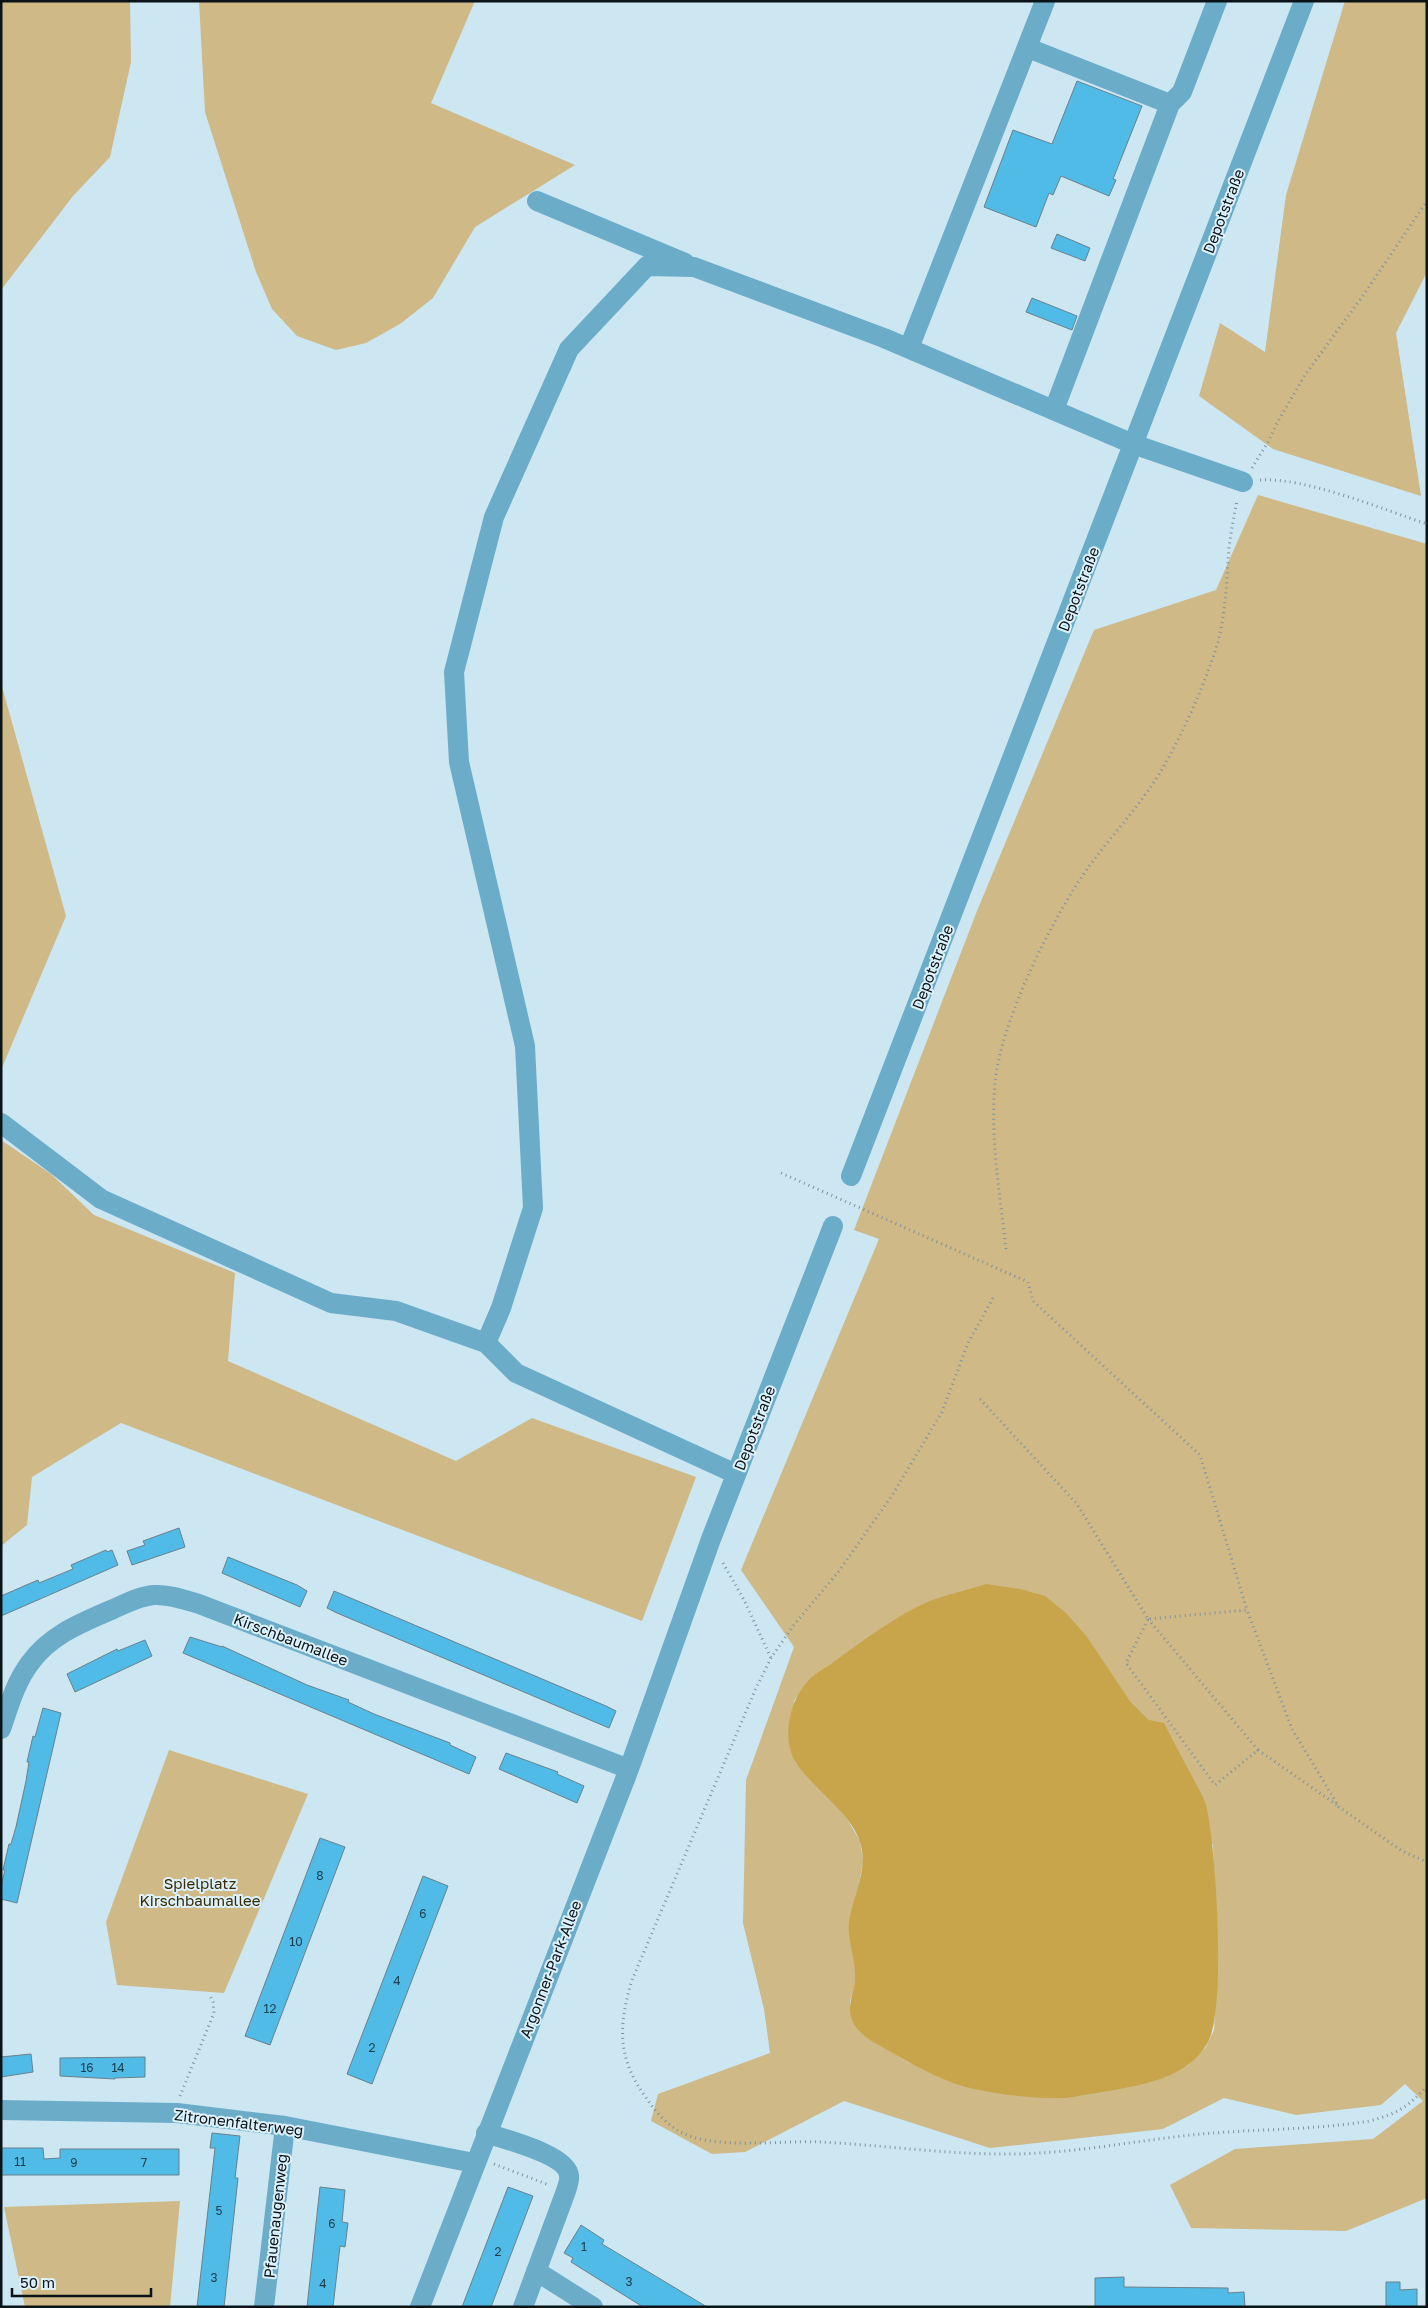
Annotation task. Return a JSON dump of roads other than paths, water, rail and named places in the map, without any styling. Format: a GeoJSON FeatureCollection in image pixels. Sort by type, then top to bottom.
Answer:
{"type":"FeatureCollection","features":[{"type":"Feature","properties":{"kind":"street"},"geometry":{"type":"LineString","coordinates":[[908,348],[1046,1]]}},
{"type":"Feature","properties":{"kind":"street"},"geometry":{"type":"LineString","coordinates":[[1054,410],[1170,104],[1182,92],[1217,1]]}},
{"type":"Feature","properties":{"kind":"street","name":"Depotstraße"},"geometry":{"type":"LineString","coordinates":[[851,1176],[1304,1]]}},
{"type":"Feature","properties":{"kind":"street"},"geometry":{"type":"LineString","coordinates":[[1028,48],[1170,104]]}},
{"type":"Feature","properties":{"kind":"street"},"geometry":{"type":"LineString","coordinates":[[537,201],[694,266],[853,325],[1133,444],[1243,482]]}},
{"type":"Feature","properties":{"kind":"street"},"geometry":{"type":"LineString","coordinates":[[486,1343],[501,1308],[533,1208],[525,1046],[459,762],[454,672],[494,517],[569,349],[647,266],[694,266]]}},
{"type":"Feature","properties":{"kind":"street"},"geometry":{"type":"LineString","coordinates":[[1,1123],[101,1199],[331,1303],[396,1311],[486,1343],[516,1372],[736,1474]]}},
{"type":"Feature","properties":{"kind":"street","name":"Depotstraße"},"geometry":{"type":"LineString","coordinates":[[678,1631],[736,1474],[834,1226]]}},
{"type":"Feature","properties":{"kind":"street","name":"Kirschbaumallee"},"geometry":{"type":"LineString","coordinates":[[1,1730],[14,1691],[22,1676],[40,1650],[53,1639],[75,1626],[141,1597],[168,1595],[199,1604],[629,1769]]}},
{"type":"Feature","properties":{"kind":"street","name":"Argonner-Park-Allee"},"geometry":{"type":"LineString","coordinates":[[420,2307],[475,2160],[629,1769],[678,1631]]}},
{"type":"Feature","properties":{"kind":"street","name":"Zitronenfalterweg"},"geometry":{"type":"LineString","coordinates":[[1,2110],[177,2114],[285,2126],[475,2160]]}},
{"type":"Feature","properties":{"kind":"street","name":"Pfauenaugenweg"},"geometry":{"type":"LineString","coordinates":[[264,2307],[285,2126]]}},
{"type":"Feature","properties":{"kind":"street"},"geometry":{"type":"LineString","coordinates":[[486,2133],[555,2157],[567,2170],[569,2176],[566,2191],[523,2307]]}},
{"type":"Feature","properties":{"kind":"street"},"geometry":{"type":"LineString","coordinates":[[536,2271],[593,2307]]}},
{"type":"Feature","properties":{"kind":"park label","name":"Spielplatz Kirschbaumallee"},"geometry":{"type":"Point","coordinates":[200,1892]}}]}
